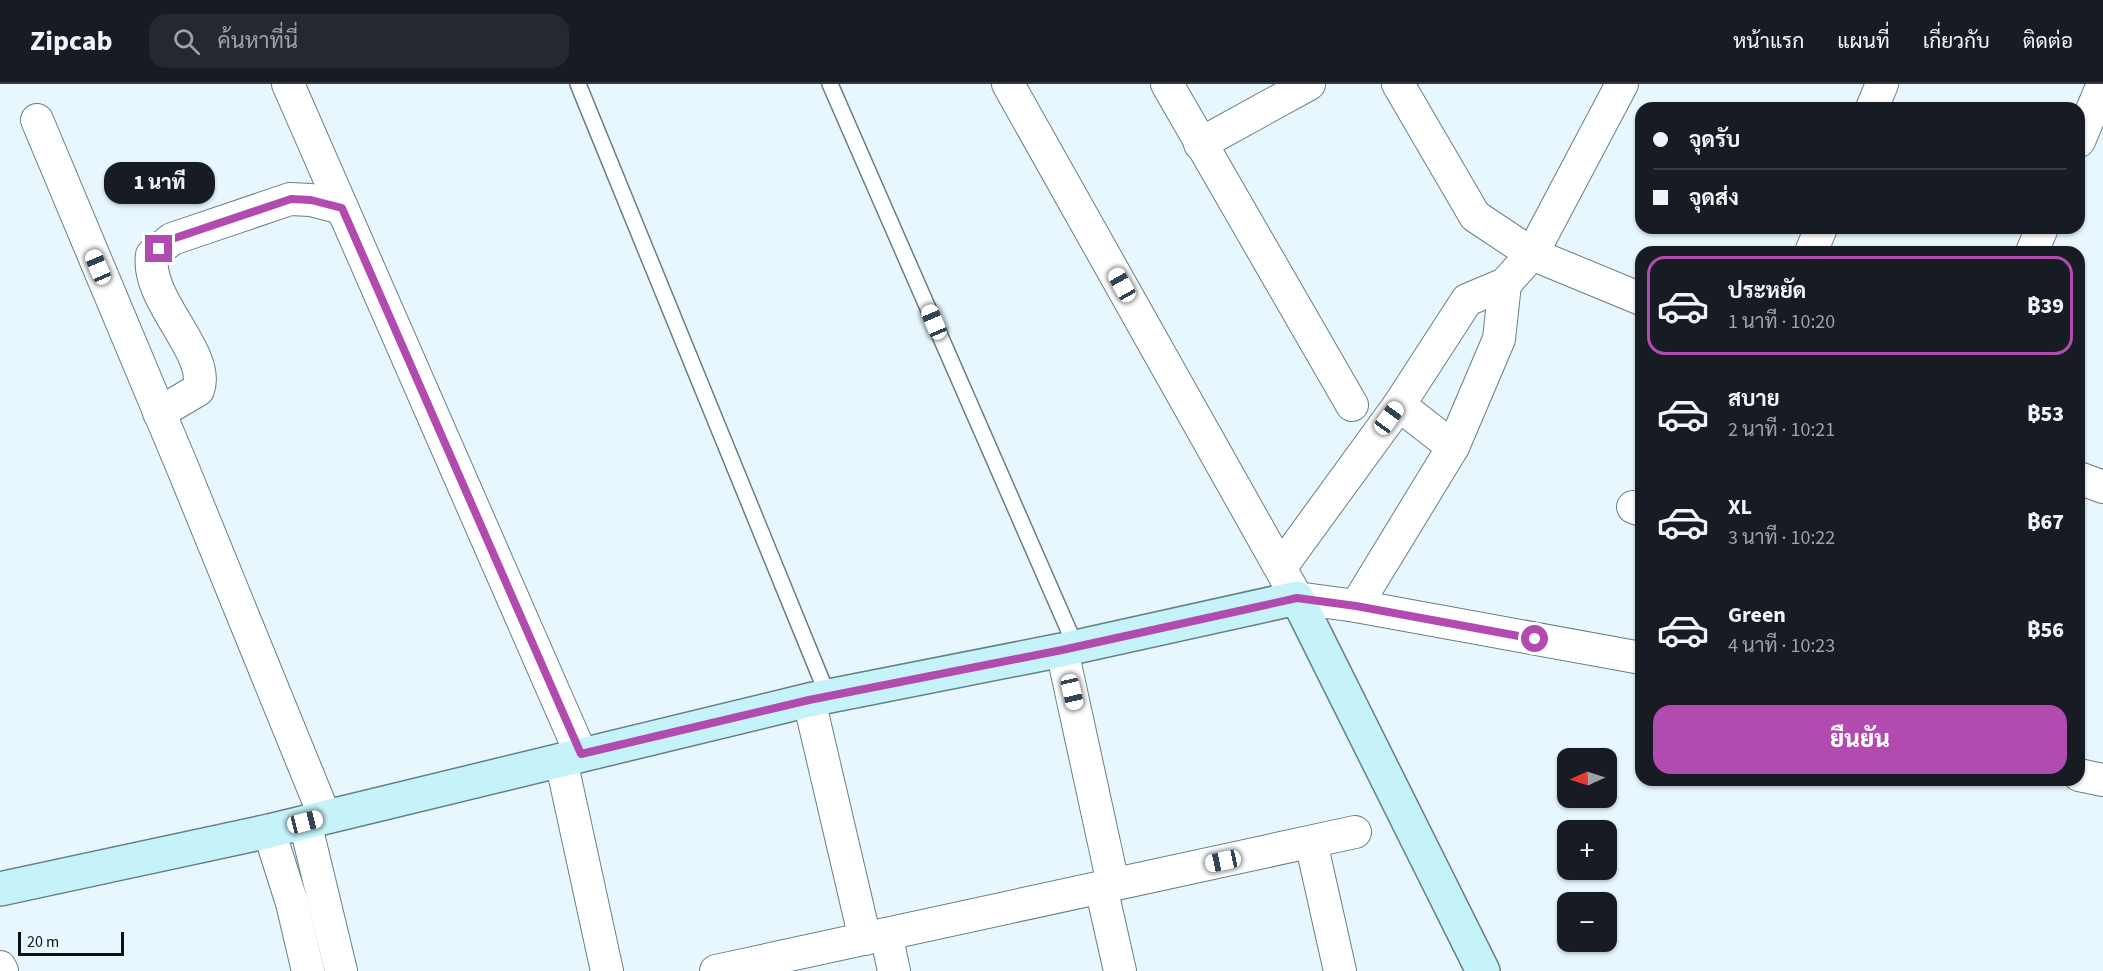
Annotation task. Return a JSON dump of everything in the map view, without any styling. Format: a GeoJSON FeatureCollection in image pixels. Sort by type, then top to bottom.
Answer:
{"type":"FeatureCollection","features":[{"type":"Feature","properties":{"kind":"street"},"geometry":{"type":"LineString","coordinates":[[288,84],[571,757],[607,971]]}},
{"type":"Feature","properties":{"kind":"street"},"geometry":{"type":"LineString","coordinates":[[1008,84],[1281,567],[1483,971]]}},
{"type":"Feature","properties":{"kind":"street"},"geometry":{"type":"LineString","coordinates":[[1167,84],[1352,405]]}},
{"type":"Feature","properties":{"kind":"street"},"geometry":{"type":"LineString","coordinates":[[1200,144],[1309,84]]}},
{"type":"Feature","properties":{"kind":"street"},"geometry":{"type":"LineString","coordinates":[[1398,84],[1475,216],[1532,254],[1635,296]]}},
{"type":"Feature","properties":{"kind":"street"},"geometry":{"type":"LineString","coordinates":[[1281,567],[1399,405],[1467,300],[1505,284],[1532,254],[1622,84]]}},
{"type":"Feature","properties":{"kind":"street"},"geometry":{"type":"LineString","coordinates":[[1874,102],[1882,84]]}},
{"type":"Feature","properties":{"kind":"street"},"geometry":{"type":"LineString","coordinates":[[2085,127],[2103,84]]}},
{"type":"Feature","properties":{"kind":"street"},"geometry":{"type":"LineString","coordinates":[[37,120],[159,413],[315,819],[341,971]]}},
{"type":"Feature","properties":{"kind":"street"},"geometry":{"type":"LineString","coordinates":[[159,413],[198,390],[200,383],[197,365],[152,276],[152,255],[172,239],[291,199],[311,200],[342,208]]}},
{"type":"Feature","properties":{"kind":"street"},"geometry":{"type":"LineString","coordinates":[[1356,606],[1452,447],[1499,339],[1505,284]]}},
{"type":"Feature","properties":{"kind":"street"},"geometry":{"type":"LineString","coordinates":[[1399,405],[1452,447]]}},
{"type":"Feature","properties":{"kind":"street"},"geometry":{"type":"LineString","coordinates":[[2085,480],[2103,488]]}},
{"type":"Feature","properties":{"kind":"street"},"geometry":{"type":"LineString","coordinates":[[0,889],[269,831],[819,698],[1069,649],[1297,598],[1356,606],[1635,657]]}},
{"type":"Feature","properties":{"kind":"street"},"geometry":{"type":"LineString","coordinates":[[1069,649],[1120,971]]}},
{"type":"Feature","properties":{"kind":"street"},"geometry":{"type":"LineString","coordinates":[[819,698],[875,936],[894,971]]}},
{"type":"Feature","properties":{"kind":"street"},"geometry":{"type":"LineString","coordinates":[[2085,776],[2103,780]]}},
{"type":"Feature","properties":{"kind":"street"},"geometry":{"type":"LineString","coordinates":[[269,831],[292,903],[308,971]]}},
{"type":"Feature","properties":{"kind":"street"},"geometry":{"type":"LineString","coordinates":[[716,971],[1355,832]]}},
{"type":"Feature","properties":{"kind":"street"},"geometry":{"type":"LineString","coordinates":[[1311,842],[1340,971]]}},
{"type":"Feature","properties":{"kind":"lane"},"geometry":{"type":"LineString","coordinates":[[578,84],[819,698]]}},
{"type":"Feature","properties":{"kind":"lane"},"geometry":{"type":"LineString","coordinates":[[830,84],[1069,649]]}},
{"type":"Feature","properties":{"kind":"route"},"geometry":{"type":"LineString","coordinates":[[159,249],[172,239],[291,199],[311,200],[342,208],[581,754],[809,700],[1062,650],[1297,598],[1356,606],[1535,639]]}}]}
